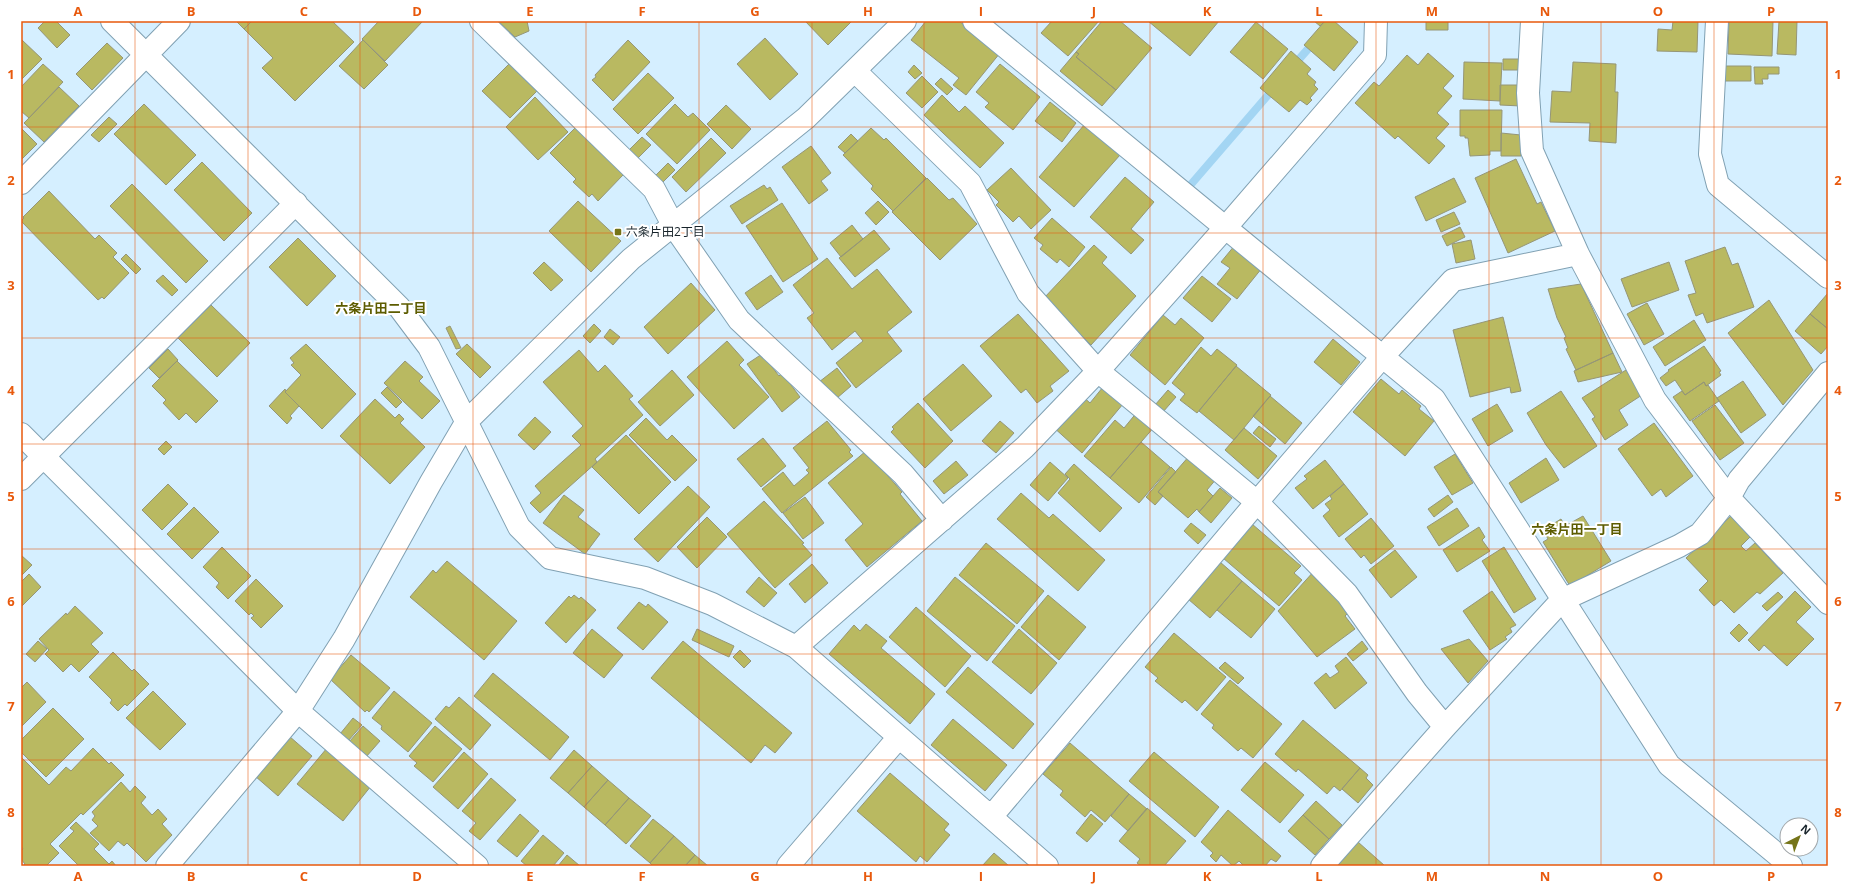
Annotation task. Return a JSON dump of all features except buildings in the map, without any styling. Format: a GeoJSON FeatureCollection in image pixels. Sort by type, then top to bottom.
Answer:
{"type":"FeatureCollection","features":[{"type":"Feature","properties":{"kind":"street"},"geometry":{"type":"LineString","coordinates":[[112,21],[399,307],[429,347],[519,527],[550,558],[645,578],[712,604],[796,646],[1047,866]]}},
{"type":"Feature","properties":{"kind":"street"},"geometry":{"type":"LineString","coordinates":[[21,183],[179,21]]}},
{"type":"Feature","properties":{"kind":"street"},"geometry":{"type":"LineString","coordinates":[[481,21],[654,189],[673,225],[739,320],[903,474],[942,520]]}},
{"type":"Feature","properties":{"kind":"street"},"geometry":{"type":"LineString","coordinates":[[167,866],[298,711],[344,639],[431,482],[467,421],[631,259],[806,118],[905,21]]}},
{"type":"Feature","properties":{"kind":"street"},"geometry":{"type":"LineString","coordinates":[[974,21],[1434,399],[1669,765],[1791,866]]}},
{"type":"Feature","properties":{"kind":"street"},"geometry":{"type":"LineString","coordinates":[[796,646],[1024,447],[1098,371],[1375,56],[1376,21]]}},
{"type":"Feature","properties":{"kind":"street"},"geometry":{"type":"LineString","coordinates":[[1532,21],[1528,93],[1532,151],[1578,254],[1655,400],[1729,498],[1828,603]]}},
{"type":"Feature","properties":{"kind":"street"},"geometry":{"type":"LineString","coordinates":[[1717,21],[1710,154],[1718,185],[1828,277]]}},
{"type":"Feature","properties":{"kind":"street"},"geometry":{"type":"LineString","coordinates":[[855,71],[970,183],[1028,293],[1098,371],[1257,502],[1347,594],[1417,693],[1445,726]]}},
{"type":"Feature","properties":{"kind":"street"},"geometry":{"type":"LineString","coordinates":[[21,480],[296,203]]}},
{"type":"Feature","properties":{"kind":"street"},"geometry":{"type":"LineString","coordinates":[[991,817],[1257,502],[1382,357],[1453,280],[1578,254]]}},
{"type":"Feature","properties":{"kind":"street"},"geometry":{"type":"LineString","coordinates":[[1322,866],[1445,726],[1562,600],[1679,546],[1700,534],[1729,498],[1739,480],[1828,373]]}},
{"type":"Feature","properties":{"kind":"street"},"geometry":{"type":"LineString","coordinates":[[21,434],[298,711],[477,866]]}},
{"type":"Feature","properties":{"kind":"street"},"geometry":{"type":"LineString","coordinates":[[788,866],[899,737]]}},
{"type":"Feature","properties":{"kind":"waterway"},"geometry":{"type":"LineString","coordinates":[[1293,66],[1315,41]]}},
{"type":"Feature","properties":{"kind":"waterway"},"geometry":{"type":"LineString","coordinates":[[1187,189],[1275,87]]}},
{"type":"Feature","properties":{"kind":"place","name":"六条片田2丁目"},"geometry":{"type":"Point","coordinates":[618,232]}},
{"type":"Feature","properties":{"kind":"district","name":"六条片田二丁目"},"geometry":{"type":"Point","coordinates":[381,308]}},
{"type":"Feature","properties":{"kind":"district","name":"六条片田一丁目"},"geometry":{"type":"Point","coordinates":[1577,529]}}]}
